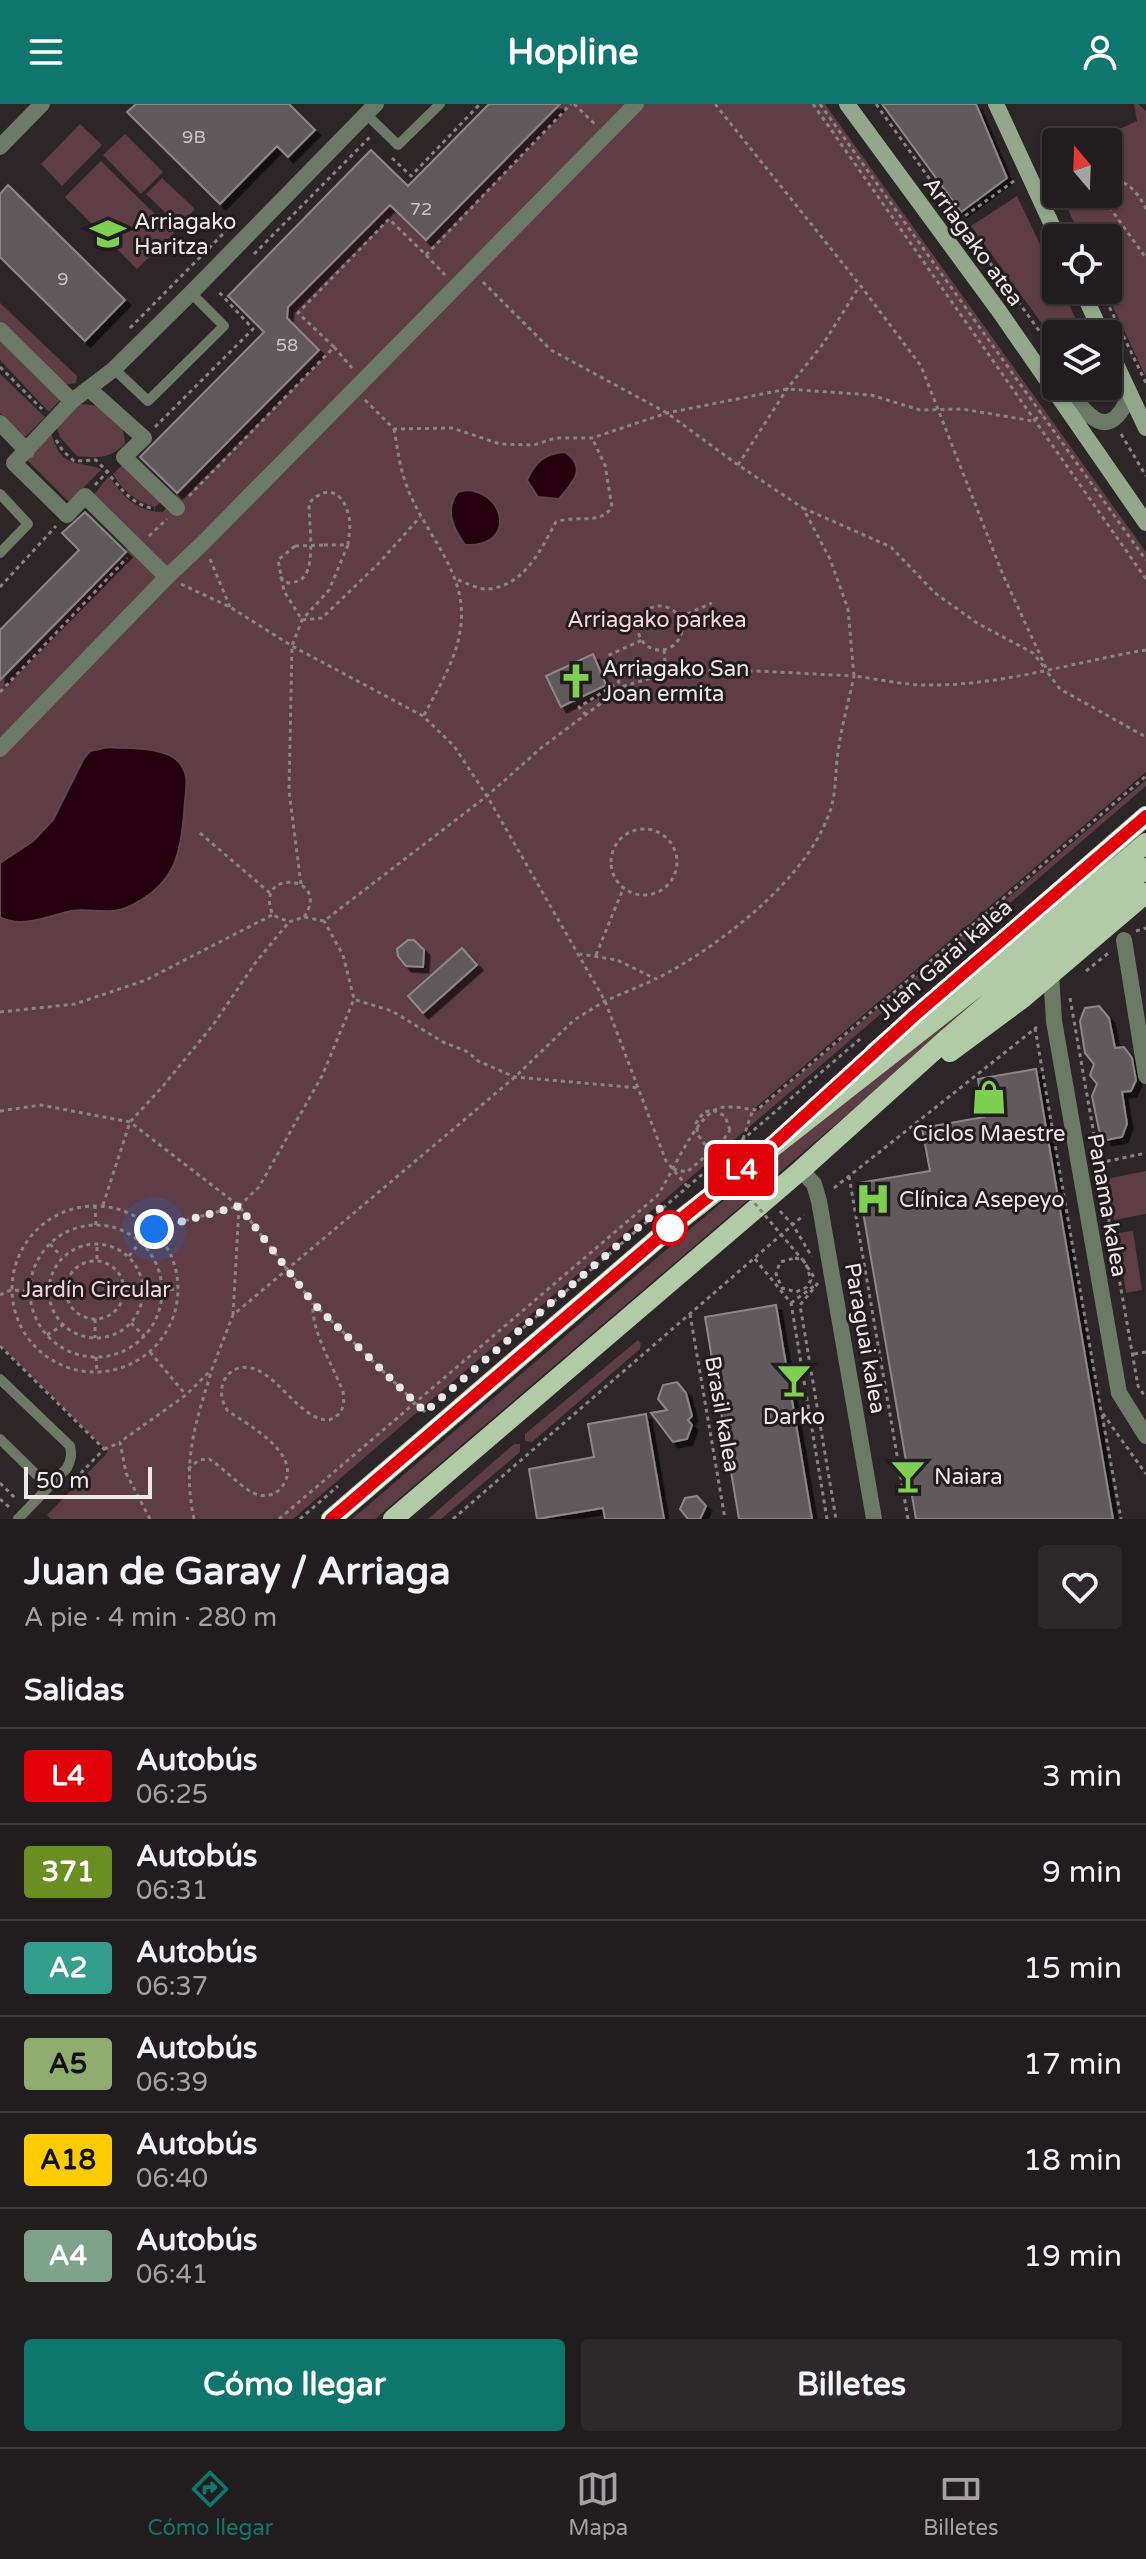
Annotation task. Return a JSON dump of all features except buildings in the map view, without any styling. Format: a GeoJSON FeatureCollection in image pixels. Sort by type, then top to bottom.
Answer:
{"type":"FeatureCollection","features":[{"type":"Feature","properties":{"kind":"main road","name":"Arriagako atea"},"geometry":{"type":"LineString","coordinates":[[847,104],[1009,325],[1146,523]]}},
{"type":"Feature","properties":{"kind":"main road"},"geometry":{"type":"LineString","coordinates":[[996,104],[1044,224]]}},
{"type":"Feature","properties":{"kind":"main road"},"geometry":{"type":"LineString","coordinates":[[1122,377],[1146,428]]}},
{"type":"Feature","properties":{"kind":"main road","name":"Juan Garai kalea"},"geometry":{"type":"LineString","coordinates":[[776,1142],[915,1015],[1146,816]]}},
{"type":"Feature","properties":{"kind":"main road","name":"Juan Garai kalea"},"geometry":{"type":"LineString","coordinates":[[331,1519],[671,1227],[982,983],[1146,843]]}},
{"type":"Feature","properties":{"kind":"main road"},"geometry":{"type":"LineString","coordinates":[[393,1519],[801,1170],[949,1037],[1146,868]]}},
{"type":"Feature","properties":{"kind":"main road"},"geometry":{"type":"LineString","coordinates":[[854,1123],[1023,998],[1060,980],[1146,893]]}},
{"type":"Feature","properties":{"kind":"street"},"geometry":{"type":"LineString","coordinates":[[0,147],[42,104]]}},
{"type":"Feature","properties":{"kind":"street"},"geometry":{"type":"LineString","coordinates":[[0,749],[636,104]]}},
{"type":"Feature","properties":{"kind":"street"},"geometry":{"type":"LineString","coordinates":[[167,577],[85,496],[67,515],[14,463],[72,401],[114,369],[191,293],[371,109]]}},
{"type":"Feature","properties":{"kind":"street"},"geometry":{"type":"LineString","coordinates":[[1009,325],[1042,362]]}},
{"type":"Feature","properties":{"kind":"street"},"geometry":{"type":"LineString","coordinates":[[0,330],[72,401]]}},
{"type":"Feature","properties":{"kind":"street"},"geometry":{"type":"LineString","coordinates":[[89,389],[144,438],[124,457],[177,508]]}},
{"type":"Feature","properties":{"kind":"street"},"geometry":{"type":"LineString","coordinates":[[1075,400],[1093,420],[1101,423],[1121,414],[1130,394]]}},
{"type":"Feature","properties":{"kind":"street"},"geometry":{"type":"LineString","coordinates":[[0,423],[27,451]]}},
{"type":"Feature","properties":{"kind":"street"},"geometry":{"type":"LineString","coordinates":[[1124,940],[1146,1076]]}},
{"type":"Feature","properties":{"kind":"street","name":"Panama kalea"},"geometry":{"type":"LineString","coordinates":[[1060,980],[1054,1021],[1119,1393],[1146,1436]]}},
{"type":"Feature","properties":{"kind":"street","name":"Paraguai kalea"},"geometry":{"type":"LineString","coordinates":[[801,1170],[814,1184],[819,1201],[874,1519]]}},
{"type":"Feature","properties":{"kind":"lane"},"geometry":{"type":"LineString","coordinates":[[371,109],[398,145],[440,104]]}},
{"type":"Feature","properties":{"kind":"lane"},"geometry":{"type":"LineString","coordinates":[[114,369],[148,401],[224,326],[191,293]]}},
{"type":"Feature","properties":{"kind":"lane"},"geometry":{"type":"LineString","coordinates":[[0,494],[28,524],[0,553]]}},
{"type":"Feature","properties":{"kind":"lane"},"geometry":{"type":"LineString","coordinates":[[0,1379],[70,1446],[71,1460],[67,1468],[18,1519]]}},
{"type":"Feature","properties":{"kind":"lane"},"geometry":{"type":"LineString","coordinates":[[0,1439],[49,1487]]}},
{"type":"Feature","properties":{"kind":"path"},"geometry":{"type":"LineString","coordinates":[[391,156],[411,176],[480,104]]}},
{"type":"Feature","properties":{"kind":"path"},"geometry":{"type":"LineString","coordinates":[[426,255],[573,104],[605,134]]}},
{"type":"Feature","properties":{"kind":"path"},"geometry":{"type":"LineString","coordinates":[[715,104],[921,366],[1003,575],[1048,672]]}},
{"type":"Feature","properties":{"kind":"path"},"geometry":{"type":"LineString","coordinates":[[813,104],[1146,579]]}},
{"type":"Feature","properties":{"kind":"path"},"geometry":{"type":"LineString","coordinates":[[820,104],[1146,560]]}},
{"type":"Feature","properties":{"kind":"path"},"geometry":{"type":"LineString","coordinates":[[876,104],[1042,335]]}},
{"type":"Feature","properties":{"kind":"path"},"geometry":{"type":"LineString","coordinates":[[253,255],[371,137]]}},
{"type":"Feature","properties":{"kind":"path"},"geometry":{"type":"LineString","coordinates":[[959,220],[1016,180]]}},
{"type":"Feature","properties":{"kind":"path"},"geometry":{"type":"LineString","coordinates":[[1122,181],[1137,191],[1146,209]]}},
{"type":"Feature","properties":{"kind":"path"},"geometry":{"type":"LineString","coordinates":[[1110,208],[1146,258]]}},
{"type":"Feature","properties":{"kind":"path"},"geometry":{"type":"LineString","coordinates":[[423,716],[449,667],[462,624],[458,580],[421,516],[404,478],[394,429],[334,347],[298,313],[389,219],[456,286]]}},
{"type":"Feature","properties":{"kind":"path"},"geometry":{"type":"LineString","coordinates":[[472,270],[551,350],[667,413],[803,508],[891,547],[935,593],[977,623],[1033,653],[1060,689],[1146,737]]}},
{"type":"Feature","properties":{"kind":"path"},"geometry":{"type":"LineString","coordinates":[[738,465],[787,389],[823,344],[860,285]]}},
{"type":"Feature","properties":{"kind":"path"},"geometry":{"type":"LineString","coordinates":[[144,438],[253,329],[217,292],[220,289]]}},
{"type":"Feature","properties":{"kind":"path"},"geometry":{"type":"LineString","coordinates":[[1109,304],[1146,383]]}},
{"type":"Feature","properties":{"kind":"path"},"geometry":{"type":"LineString","coordinates":[[0,692],[334,347]]}},
{"type":"Feature","properties":{"kind":"path"},"geometry":{"type":"LineString","coordinates":[[0,367],[48,416],[55,438],[74,461],[96,460],[121,490],[141,506],[177,508]]}},
{"type":"Feature","properties":{"kind":"path"},"geometry":{"type":"LineString","coordinates":[[394,429],[452,428],[500,444],[534,445],[555,438],[592,438],[667,413],[787,389],[871,395],[920,410],[962,409],[1033,421],[1042,414]]}},
{"type":"Feature","properties":{"kind":"path"},"geometry":{"type":"LineString","coordinates":[[1113,420],[1146,476]]}},
{"type":"Feature","properties":{"kind":"path"},"geometry":{"type":"LineString","coordinates":[[458,580],[488,589],[507,582],[531,566],[556,522],[572,517],[596,519],[606,515],[612,507],[605,465],[592,438]]}},
{"type":"Feature","properties":{"kind":"path"},"geometry":{"type":"LineString","coordinates":[[85,496],[124,457]]}},
{"type":"Feature","properties":{"kind":"path"},"geometry":{"type":"LineString","coordinates":[[280,577],[288,583],[299,581],[308,573],[309,503],[317,494],[325,491],[334,493],[342,500],[350,519],[348,545],[329,590],[302,620],[292,646],[289,791],[301,884]]}},
{"type":"Feature","properties":{"kind":"path"},"geometry":{"type":"LineString","coordinates":[[233,1315],[515,1077],[574,1020],[605,1001],[680,966],[776,891],[814,844],[837,787],[837,759],[854,676],[848,609],[830,559],[803,508]]}},
{"type":"Feature","properties":{"kind":"path"},"geometry":{"type":"LineString","coordinates":[[0,587],[67,515]]}},
{"type":"Feature","properties":{"kind":"path"},"geometry":{"type":"LineString","coordinates":[[302,620],[322,618],[379,563],[421,516]]}},
{"type":"Feature","properties":{"kind":"path"},"geometry":{"type":"LineString","coordinates":[[203,543],[230,607]]}},
{"type":"Feature","properties":{"kind":"path"},"geometry":{"type":"LineString","coordinates":[[302,620],[284,591],[278,560],[295,546],[348,545]]}},
{"type":"Feature","properties":{"kind":"path"},"geometry":{"type":"LineString","coordinates":[[167,577],[230,607],[292,646],[423,716],[454,746],[487,796],[605,1001],[666,1161],[687,1186]]}},
{"type":"Feature","properties":{"kind":"path"},"geometry":{"type":"LineString","coordinates":[[680,617],[712,603]]}},
{"type":"Feature","properties":{"kind":"path"},"geometry":{"type":"LineString","coordinates":[[662,605],[673,609],[680,617],[683,627],[681,638],[674,646],[653,650],[638,634],[638,623],[643,613],[652,607],[662,605]]}},
{"type":"Feature","properties":{"kind":"path"},"geometry":{"type":"LineString","coordinates":[[586,715],[579,707],[619,682],[607,656],[642,640]]}},
{"type":"Feature","properties":{"kind":"path"},"geometry":{"type":"LineString","coordinates":[[664,650],[666,674]]}},
{"type":"Feature","properties":{"kind":"path"},"geometry":{"type":"LineString","coordinates":[[103,1205],[130,1122],[203,1037],[256,962],[289,922],[304,917],[324,921],[624,686],[676,671],[854,676],[925,685],[970,683],[1048,672],[1146,650]]}},
{"type":"Feature","properties":{"kind":"path"},"geometry":{"type":"LineString","coordinates":[[279,1519],[657,1196],[711,1113],[728,1107],[757,1110],[1146,776]]}},
{"type":"Feature","properties":{"kind":"path"},"geometry":{"type":"LineString","coordinates":[[644,827],[664,834],[676,851],[677,872],[664,889],[644,896],[623,889],[611,872],[611,851],[624,834],[644,827]]}},
{"type":"Feature","properties":{"kind":"path"},"geometry":{"type":"LineString","coordinates":[[200,833],[270,893]]}},
{"type":"Feature","properties":{"kind":"path"},"geometry":{"type":"LineString","coordinates":[[289,922],[273,915],[269,904],[270,893],[278,884],[290,880],[308,890],[311,900],[304,917]]}},
{"type":"Feature","properties":{"kind":"path"},"geometry":{"type":"LineString","coordinates":[[596,955],[623,889]]}},
{"type":"Feature","properties":{"kind":"path"},"geometry":{"type":"LineString","coordinates":[[0,1012],[75,1004],[146,980],[273,915]]}},
{"type":"Feature","properties":{"kind":"path"},"geometry":{"type":"LineString","coordinates":[[154,1229],[239,1206],[259,1187],[322,1076],[354,999],[343,955],[324,921]]}},
{"type":"Feature","properties":{"kind":"path"},"geometry":{"type":"LineString","coordinates":[[1079,976],[1139,929],[1146,928]]}},
{"type":"Feature","properties":{"kind":"path"},"geometry":{"type":"LineString","coordinates":[[580,954],[617,960],[656,979]]}},
{"type":"Feature","properties":{"kind":"path"},"geometry":{"type":"LineString","coordinates":[[1060,980],[1074,1016],[1138,1386],[1146,1398]]}},
{"type":"Feature","properties":{"kind":"path"},"geometry":{"type":"LineString","coordinates":[[354,999],[392,1011],[443,1042],[468,1052],[478,1061],[515,1077],[640,1088]]}},
{"type":"Feature","properties":{"kind":"path"},"geometry":{"type":"LineString","coordinates":[[453,1519],[849,1176],[1035,1028],[1074,1016]]}},
{"type":"Feature","properties":{"kind":"path"},"geometry":{"type":"LineString","coordinates":[[520,1330],[862,1038]]}},
{"type":"Feature","properties":{"kind":"path"},"geometry":{"type":"LineString","coordinates":[[0,1111],[41,1105],[130,1122],[239,1206],[313,1303],[425,1412]]}},
{"type":"Feature","properties":{"kind":"path"},"geometry":{"type":"LineString","coordinates":[[743,1139],[753,1109]]}},
{"type":"Feature","properties":{"kind":"path"},"geometry":{"type":"LineString","coordinates":[[673,1169],[687,1172],[722,1142],[730,1130],[725,1116],[713,1110],[704,1112],[696,1123],[698,1135],[704,1143],[806,1264],[811,1280],[807,1287],[796,1292],[782,1288],[776,1274],[780,1262],[795,1258],[803,1260],[818,1283]]}},
{"type":"Feature","properties":{"kind":"path"},"geometry":{"type":"LineString","coordinates":[[1099,1163],[1146,1153]]}},
{"type":"Feature","properties":{"kind":"path"},"geometry":{"type":"LineString","coordinates":[[849,1176],[908,1519]]}},
{"type":"Feature","properties":{"kind":"path"},"geometry":{"type":"LineString","coordinates":[[95,1205],[96,1225]]}},
{"type":"Feature","properties":{"kind":"path"},"geometry":{"type":"LineString","coordinates":[[95,1205],[122,1209],[154,1229],[172,1256],[179,1288],[175,1312],[165,1334],[150,1352],[116,1370],[97,1372],[78,1371],[60,1365],[37,1349],[20,1327],[11,1290],[17,1258],[35,1230],[62,1212],[95,1205]]}},
{"type":"Feature","properties":{"kind":"path"},"geometry":{"type":"LineString","coordinates":[[194,1519],[188,1469],[197,1416],[233,1315],[239,1206]]}},
{"type":"Feature","properties":{"kind":"path"},"geometry":{"type":"LineString","coordinates":[[96,1225],[112,1227],[140,1242],[156,1264],[162,1290],[158,1315],[144,1336],[122,1351],[96,1357],[69,1351],[47,1335],[32,1307],[30,1291],[35,1266],[50,1244],[71,1230],[96,1225]]}},
{"type":"Feature","properties":{"kind":"path"},"geometry":{"type":"LineString","coordinates":[[793,1225],[815,1264]]}},
{"type":"Feature","properties":{"kind":"path"},"geometry":{"type":"LineString","coordinates":[[129,1256],[140,1242]]}},
{"type":"Feature","properties":{"kind":"path"},"geometry":{"type":"LineString","coordinates":[[97,1243],[97,1260]]}},
{"type":"Feature","properties":{"kind":"path"},"geometry":{"type":"LineString","coordinates":[[97,1243],[120,1249],[129,1256],[140,1272],[143,1291],[138,1313],[131,1323],[115,1334],[95,1338],[72,1332],[63,1325],[52,1309],[48,1290],[50,1278],[62,1257],[78,1247],[97,1243]]}},
{"type":"Feature","properties":{"kind":"path"},"geometry":{"type":"LineString","coordinates":[[50,1244],[62,1257]]}},
{"type":"Feature","properties":{"kind":"path"},"geometry":{"type":"LineString","coordinates":[[755,1259],[791,1303],[827,1519]]}},
{"type":"Feature","properties":{"kind":"path"},"geometry":{"type":"LineString","coordinates":[[97,1260],[114,1267],[124,1281],[125,1290],[119,1307],[112,1314],[95,1319],[86,1318],[71,1307],[66,1290],[67,1280],[79,1266],[97,1260]]}},
{"type":"Feature","properties":{"kind":"path"},"geometry":{"type":"LineString","coordinates":[[823,1277],[800,1305],[836,1519]]}},
{"type":"Feature","properties":{"kind":"path"},"geometry":{"type":"LineString","coordinates":[[791,1303],[818,1283]]}},
{"type":"Feature","properties":{"kind":"path"},"geometry":{"type":"LineString","coordinates":[[162,1290],[179,1288]]}},
{"type":"Feature","properties":{"kind":"path"},"geometry":{"type":"LineString","coordinates":[[0,1295],[11,1290],[30,1291]]}},
{"type":"Feature","properties":{"kind":"path"},"geometry":{"type":"LineString","coordinates":[[48,1290],[66,1290]]}},
{"type":"Feature","properties":{"kind":"path"},"geometry":{"type":"LineString","coordinates":[[125,1290],[143,1291]]}},
{"type":"Feature","properties":{"kind":"path"},"geometry":{"type":"LineString","coordinates":[[188,1469],[199,1460],[209,1459],[255,1495],[268,1496],[283,1486],[287,1473],[280,1452],[272,1441],[228,1411],[222,1403],[220,1387],[224,1378],[241,1369],[256,1370],[268,1377],[317,1418],[329,1420],[343,1410],[343,1392],[316,1326],[312,1314],[313,1303]]}},
{"type":"Feature","properties":{"kind":"path","name":"Brasil kalea"},"geometry":{"type":"LineString","coordinates":[[690,1314],[725,1519]]}},
{"type":"Feature","properties":{"kind":"path"},"geometry":{"type":"LineString","coordinates":[[95,1319],[95,1338]]}},
{"type":"Feature","properties":{"kind":"path"},"geometry":{"type":"LineString","coordinates":[[131,1323],[144,1336]]}},
{"type":"Feature","properties":{"kind":"path"},"geometry":{"type":"LineString","coordinates":[[47,1335],[63,1325]]}},
{"type":"Feature","properties":{"kind":"path"},"geometry":{"type":"LineString","coordinates":[[150,1352],[186,1395]]}},
{"type":"Feature","properties":{"kind":"path"},"geometry":{"type":"LineString","coordinates":[[1134,1354],[1146,1352]]}},
{"type":"Feature","properties":{"kind":"path"},"geometry":{"type":"LineString","coordinates":[[96,1357],[97,1372]]}},
{"type":"Feature","properties":{"kind":"path"},"geometry":{"type":"LineString","coordinates":[[104,1449],[120,1442],[186,1395],[212,1369]]}},
{"type":"Feature","properties":{"kind":"path"},"geometry":{"type":"LineString","coordinates":[[1101,1411],[1121,1519]]}},
{"type":"Feature","properties":{"kind":"path"},"geometry":{"type":"LineString","coordinates":[[120,1442],[126,1473],[150,1519]]}},
{"type":"Feature","properties":{"kind":"path"},"geometry":{"type":"LineString","coordinates":[[300,1519],[345,1480]]}},
{"type":"Feature","properties":{"kind":"green space","name":"Arriagako parkea"},"geometry":{"type":"Polygon","coordinates":[[[560,104],[825,104],[1146,552],[1146,772],[755,1108],[755,1113],[1146,780],[1146,786],[293,1519],[51,1519],[47,1515],[108,1452],[0,1345],[0,680],[134,541],[92,497],[109,476],[138,506],[163,512],[176,495],[319,350],[282,314],[390,205],[426,240],[560,104]]]}},
{"type":"Feature","properties":{"kind":"green space"},"geometry":{"type":"Polygon","coordinates":[[[1134,104],[1146,111],[1146,377],[1122,320],[1112,304],[1122,304],[1122,224],[1075,224],[1067,208],[1122,208],[1122,128],[1137,121],[1134,104]]]}},
{"type":"Feature","properties":{"kind":"green space"},"geometry":{"type":"Polygon","coordinates":[[[80,124],[102,145],[62,186],[41,164],[80,124]]]}},
{"type":"Feature","properties":{"kind":"green space"},"geometry":{"type":"Polygon","coordinates":[[[125,134],[163,172],[141,194],[103,155],[125,134]]]}},
{"type":"Feature","properties":{"kind":"green space"},"geometry":{"type":"Polygon","coordinates":[[[101,161],[174,233],[137,269],[65,197],[101,161]]]}},
{"type":"Feature","properties":{"kind":"green space"},"geometry":{"type":"Polygon","coordinates":[[[162,178],[195,209],[179,226],[146,194],[162,178]]]}},
{"type":"Feature","properties":{"kind":"green space"},"geometry":{"type":"Polygon","coordinates":[[[1017,196],[1042,249],[1042,304],[1069,304],[1076,320],[1042,320],[1042,324],[971,226],[1017,196]]]}},
{"type":"Feature","properties":{"kind":"green space"},"geometry":{"type":"Polygon","coordinates":[[[0,303],[77,376],[76,383],[64,385],[0,322],[0,303]]]}},
{"type":"Feature","properties":{"kind":"green space"},"geometry":{"type":"Polygon","coordinates":[[[0,336],[63,397],[49,412],[0,360],[0,336]]]}},
{"type":"Feature","properties":{"kind":"green space"},"geometry":{"type":"Polygon","coordinates":[[[0,374],[45,417],[25,437],[0,413],[0,374]]]}},
{"type":"Feature","properties":{"kind":"green space"},"geometry":{"type":"Polygon","coordinates":[[[78,404],[97,406],[112,413],[121,426],[125,444],[103,456],[77,456],[60,437],[56,425],[78,404]]]}},
{"type":"Feature","properties":{"kind":"green space"},"geometry":{"type":"Polygon","coordinates":[[[51,432],[59,452],[69,461],[102,469],[69,502],[27,460],[51,432]]]}},
{"type":"Feature","properties":{"kind":"green space"},"geometry":{"type":"Polygon","coordinates":[[[124,463],[163,500],[155,507],[136,499],[117,480],[113,474],[124,463]]]}},
{"type":"Feature","properties":{"kind":"green space"},"geometry":{"type":"Polygon","coordinates":[[[979,996],[982,998],[765,1185],[755,1173],[979,996]]]}},
{"type":"Feature","properties":{"kind":"green space"},"geometry":{"type":"Polygon","coordinates":[[[1146,1171],[1146,1214],[1114,1220],[1106,1179],[1146,1171]]]}},
{"type":"Feature","properties":{"kind":"green space"},"geometry":{"type":"Polygon","coordinates":[[[744,1183],[754,1195],[375,1519],[352,1519],[744,1183]]]}},
{"type":"Feature","properties":{"kind":"green space"},"geometry":{"type":"Polygon","coordinates":[[[1133,1231],[1142,1290],[1126,1293],[1117,1233],[1133,1231]]]}},
{"type":"Feature","properties":{"kind":"green space"},"geometry":{"type":"Polygon","coordinates":[[[638,1340],[640,1349],[532,1442],[525,1441],[525,1434],[638,1340]]]}},
{"type":"Feature","properties":{"kind":"green space"},"geometry":{"type":"Polygon","coordinates":[[[514,1444],[520,1444],[520,1452],[441,1519],[428,1519],[514,1444]]]}},
{"type":"Feature","properties":{"kind":"shaded area"},"geometry":{"type":"Polygon","coordinates":[[[565,452],[576,464],[573,481],[559,499],[538,497],[527,480],[530,474],[537,463],[546,457],[565,452]]]}},
{"type":"Feature","properties":{"kind":"shaded area"},"geometry":{"type":"Polygon","coordinates":[[[458,492],[480,493],[490,500],[500,519],[499,529],[492,538],[481,544],[465,545],[452,519],[454,499],[458,492]]]}},
{"type":"Feature","properties":{"kind":"shaded area"},"geometry":{"type":"Polygon","coordinates":[[[108,747],[165,753],[179,762],[185,772],[181,836],[174,865],[166,878],[143,899],[120,910],[71,911],[26,922],[0,917],[0,863],[33,841],[53,820],[90,751],[108,747]]]}},
{"type":"Feature","properties":{"kind":"bus line","name":"L4"},"geometry":{"type":"LineString","coordinates":[[331,1519],[671,1227],[776,1142],[915,1015],[1146,816]]}},
{"type":"Feature","properties":{"kind":"place","name":"Arriagako Haritza"},"geometry":{"type":"Point","coordinates":[108,234]}},
{"type":"Feature","properties":{"kind":"place","name":"Arriagako San Joan ermita"},"geometry":{"type":"Point","coordinates":[576,681]}},
{"type":"Feature","properties":{"kind":"place","name":"Ciclos Maestre"},"geometry":{"type":"Point","coordinates":[989,1097]}},
{"type":"Feature","properties":{"kind":"place","name":"Clínica Asepeyo"},"geometry":{"type":"Point","coordinates":[873,1199]}},
{"type":"Feature","properties":{"kind":"place","name":"Darko"},"geometry":{"type":"Point","coordinates":[794,1380]}},
{"type":"Feature","properties":{"kind":"place","name":"Naiara"},"geometry":{"type":"Point","coordinates":[908,1476]}},
{"type":"Feature","properties":{"kind":"route"},"geometry":{"type":"LineString","coordinates":[[154,1229],[239,1206],[313,1303],[425,1412],[663,1206],[670,1228]]}},
{"type":"Feature","properties":{"kind":"park label","name":"Jardín Circular"},"geometry":{"type":"Point","coordinates":[96,1289]}}]}
